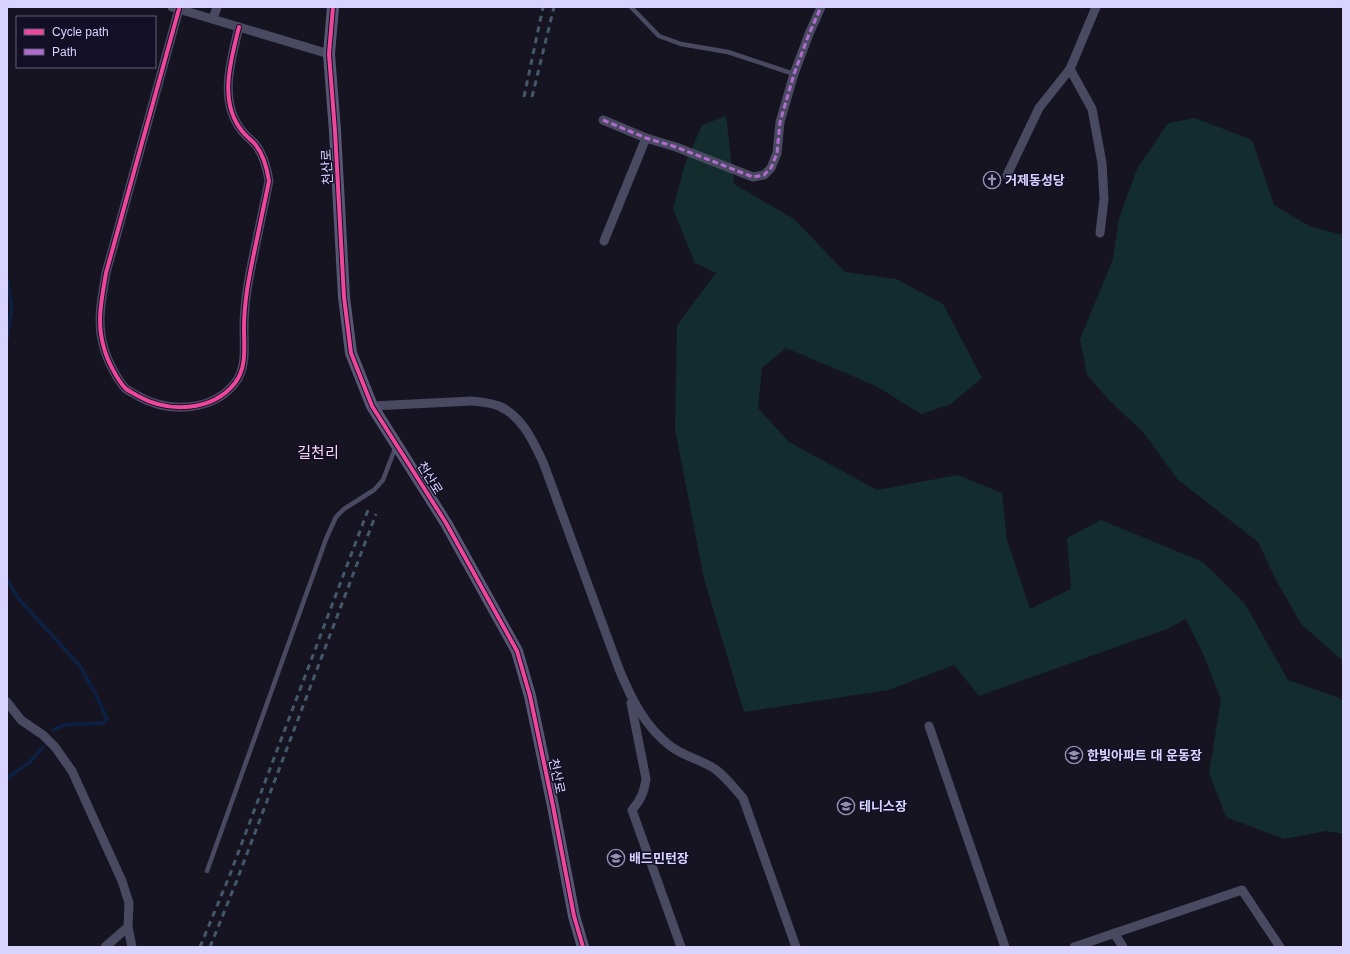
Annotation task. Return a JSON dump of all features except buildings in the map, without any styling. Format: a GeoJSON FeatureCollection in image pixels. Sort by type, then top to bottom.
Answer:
{"type":"FeatureCollection","features":[{"type":"Feature","properties":{"kind":"street"},"geometry":{"type":"LineString","coordinates":[[213,19],[217,7]]}},
{"type":"Feature","properties":{"kind":"street","name":"천산로"},"geometry":{"type":"LineString","coordinates":[[333,7],[329,54],[346,311],[351,353],[372,406],[446,523],[517,651],[530,696],[554,806],[574,916],[582,947]]}},
{"type":"Feature","properties":{"kind":"street"},"geometry":{"type":"LineString","coordinates":[[603,120],[646,138],[676,147],[753,177],[764,175],[772,168],[777,153],[780,122],[794,74],[808,34],[821,7]]}},
{"type":"Feature","properties":{"kind":"street"},"geometry":{"type":"LineString","coordinates":[[1007,175],[1039,108],[1070,69],[1096,7]]}},
{"type":"Feature","properties":{"kind":"street"},"geometry":{"type":"LineString","coordinates":[[239,27],[230,63],[228,82],[230,102],[234,118],[242,131],[256,146],[267,165],[269,181],[248,282],[244,314],[243,365],[236,383],[224,394],[210,402],[192,407],[174,408],[148,402],[126,388],[113,369],[104,349],[100,329],[100,305],[106,273],[176,8],[329,54]]}},
{"type":"Feature","properties":{"kind":"street"},"geometry":{"type":"LineString","coordinates":[[1070,69],[1092,109],[1102,163],[1104,199],[1100,233]]}},
{"type":"Feature","properties":{"kind":"street"},"geometry":{"type":"LineString","coordinates":[[604,241],[646,138]]}},
{"type":"Feature","properties":{"kind":"street"},"geometry":{"type":"LineString","coordinates":[[372,406],[472,401],[500,407],[512,414],[522,424],[532,439],[543,462],[629,694],[642,716],[653,730],[670,746],[715,768],[729,781],[743,798],[796,947]]}},
{"type":"Feature","properties":{"kind":"street"},"geometry":{"type":"LineString","coordinates":[[629,694],[646,779],[645,790],[640,800],[632,810],[681,947]]}},
{"type":"Feature","properties":{"kind":"street"},"geometry":{"type":"LineString","coordinates":[[7,702],[21,720],[43,735],[55,747],[72,771],[122,882],[129,902],[128,927],[132,947]]}},
{"type":"Feature","properties":{"kind":"street"},"geometry":{"type":"LineString","coordinates":[[929,726],[1005,947]]}},
{"type":"Feature","properties":{"kind":"street"},"geometry":{"type":"LineString","coordinates":[[1074,947],[1242,890],[1280,947]]}},
{"type":"Feature","properties":{"kind":"street"},"geometry":{"type":"LineString","coordinates":[[105,947],[128,927]]}},
{"type":"Feature","properties":{"kind":"street"},"geometry":{"type":"LineString","coordinates":[[1114,933],[1123,947]]}},
{"type":"Feature","properties":{"kind":"lane"},"geometry":{"type":"LineString","coordinates":[[631,7],[659,36],[681,44],[728,52],[794,74]]}},
{"type":"Feature","properties":{"kind":"lane"},"geometry":{"type":"LineString","coordinates":[[207,871],[326,539],[336,517],[344,509],[374,490],[383,480],[397,445]]}},
{"type":"Feature","properties":{"kind":"green space"},"geometry":{"type":"Polygon","coordinates":[[[726,116],[734,184],[794,219],[845,272],[896,279],[943,304],[982,378],[951,404],[921,414],[876,386],[786,348],[762,368],[758,408],[789,442],[877,490],[958,475],[1002,493],[1007,540],[1030,609],[1071,589],[1067,538],[1101,520],[1203,562],[1245,604],[1288,680],[1340,698],[1343,702],[1343,834],[1326,831],[1284,839],[1226,817],[1209,773],[1221,700],[1204,656],[1186,619],[1167,629],[979,696],[954,665],[889,690],[744,712],[704,579],[675,429],[677,325],[716,273],[695,263],[673,209],[685,164],[702,125],[726,116]]]}},
{"type":"Feature","properties":{"kind":"green space"},"geometry":{"type":"Polygon","coordinates":[[[1195,118],[1252,140],[1274,205],[1309,226],[1343,235],[1343,661],[1302,625],[1276,580],[1258,542],[1177,479],[1144,433],[1110,401],[1087,375],[1080,339],[1113,259],[1119,218],[1137,169],[1168,123],[1195,118]]]}},
{"type":"Feature","properties":{"kind":"waterway"},"geometry":{"type":"LineString","coordinates":[[7,279],[12,308],[7,339]]}},
{"type":"Feature","properties":{"kind":"waterway"},"geometry":{"type":"LineString","coordinates":[[7,579],[18,598],[80,666],[107,719],[103,723],[70,725],[57,727],[53,730]]}},
{"type":"Feature","properties":{"kind":"waterway"},"geometry":{"type":"LineString","coordinates":[[7,778],[30,762],[43,747]]}},
{"type":"Feature","properties":{"kind":"railway"},"geometry":{"type":"LineString","coordinates":[[524,97],[543,7]]}},
{"type":"Feature","properties":{"kind":"railway"},"geometry":{"type":"LineString","coordinates":[[532,97],[554,7]]}},
{"type":"Feature","properties":{"kind":"railway"},"geometry":{"type":"LineString","coordinates":[[200,947],[229,877],[368,510]]}},
{"type":"Feature","properties":{"kind":"railway"},"geometry":{"type":"LineString","coordinates":[[210,947],[237,880],[376,514]]}},
{"type":"Feature","properties":{"kind":"marked path"},"geometry":{"type":"LineString","coordinates":[[603,120],[646,138],[676,147],[753,177],[764,175],[771,168],[777,153],[780,122],[794,74],[821,7]]}},
{"type":"Feature","properties":{"kind":"cycle path"},"geometry":{"type":"LineString","coordinates":[[333,7],[329,54],[335,131],[344,297],[351,353],[372,406],[446,523],[517,651],[530,696],[574,916],[583,947]]}},
{"type":"Feature","properties":{"kind":"cycle path"},"geometry":{"type":"LineString","coordinates":[[179,9],[106,273],[100,319],[100,329],[105,353],[122,384],[126,389],[138,396],[150,402],[163,405],[189,407],[214,400],[225,393],[235,383],[239,377],[243,364],[244,318],[247,290],[269,181],[266,166],[261,153],[255,144],[242,131],[230,107],[228,80],[239,27]]}},
{"type":"Feature","properties":{"kind":"place","name":"거제동성당"},"geometry":{"type":"Point","coordinates":[992,180]}},
{"type":"Feature","properties":{"kind":"place","name":"한빛아파트 대 운동장"},"geometry":{"type":"Point","coordinates":[1074,755]}},
{"type":"Feature","properties":{"kind":"place","name":"테니스장"},"geometry":{"type":"Point","coordinates":[846,806]}},
{"type":"Feature","properties":{"kind":"place","name":"배드민턴장"},"geometry":{"type":"Point","coordinates":[616,858]}},
{"type":"Feature","properties":{"kind":"district","name":"길천리"},"geometry":{"type":"Point","coordinates":[318,452]}}]}
